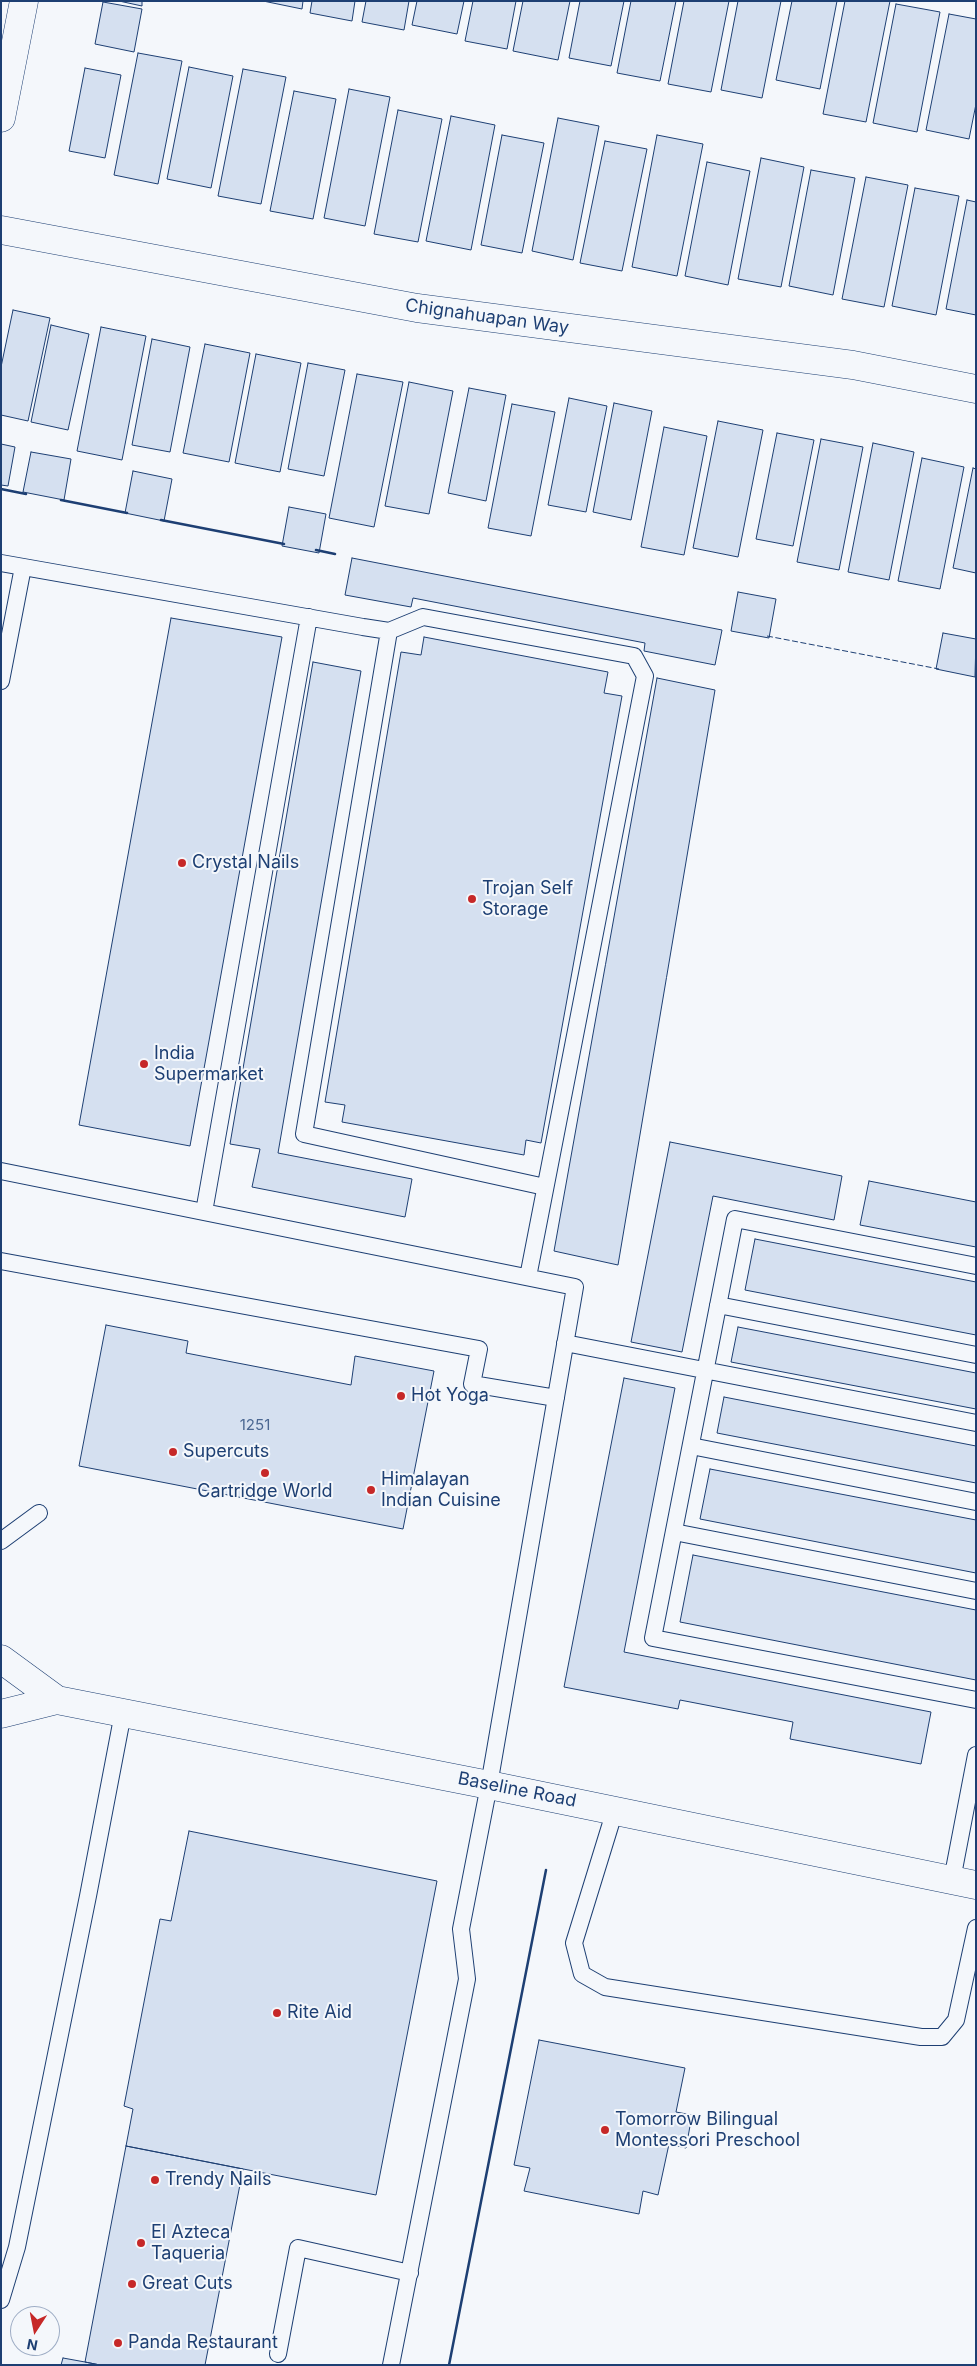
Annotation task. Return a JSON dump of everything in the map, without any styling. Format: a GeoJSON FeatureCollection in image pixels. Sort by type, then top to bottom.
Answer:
{"type":"FeatureCollection","features":[{"type":"Feature","properties":{"kind":"street"},"geometry":{"type":"LineString","coordinates":[[1,118],[24,1]]}},
{"type":"Feature","properties":{"kind":"street","name":"Chignahuapan Way"},"geometry":{"type":"LineString","coordinates":[[1,230],[416,308],[853,365],[976,389]]}},
{"type":"Feature","properties":{"kind":"street","name":"Baseline Road"},"geometry":{"type":"LineString","coordinates":[[1,1659],[57,1700],[615,1810],[964,1883]]}},
{"type":"Feature","properties":{"kind":"street","name":"Baseline Road"},"geometry":{"type":"LineString","coordinates":[[1,1714],[57,1700]]}},
{"type":"Feature","properties":{"kind":"lane"},"geometry":{"type":"LineString","coordinates":[[1,562],[389,631],[423,617],[634,656],[646,676],[528,1277]]}},
{"type":"Feature","properties":{"kind":"lane"},"geometry":{"type":"LineString","coordinates":[[1,681],[22,566]]}},
{"type":"Feature","properties":{"kind":"lane"},"geometry":{"type":"LineString","coordinates":[[204,1212],[309,617]]}},
{"type":"Feature","properties":{"kind":"lane"},"geometry":{"type":"LineString","coordinates":[[389,631],[304,1134],[545,1187]]}},
{"type":"Feature","properties":{"kind":"lane"},"geometry":{"type":"LineString","coordinates":[[1,1171],[575,1287],[489,1785],[461,1929],[467,1979],[391,2365]]}},
{"type":"Feature","properties":{"kind":"lane"},"geometry":{"type":"LineString","coordinates":[[976,1266],[735,1219],[654,1638],[976,1700]]}},
{"type":"Feature","properties":{"kind":"lane"},"geometry":{"type":"LineString","coordinates":[[1,1262],[479,1349],[472,1384],[556,1398]]}},
{"type":"Feature","properties":{"kind":"lane"},"geometry":{"type":"LineString","coordinates":[[718,1305],[976,1355]]}},
{"type":"Feature","properties":{"kind":"lane"},"geometry":{"type":"LineString","coordinates":[[565,1344],[976,1423]]}},
{"type":"Feature","properties":{"kind":"lane"},"geometry":{"type":"LineString","coordinates":[[691,1446],[976,1502]]}},
{"type":"Feature","properties":{"kind":"lane"},"geometry":{"type":"LineString","coordinates":[[1,1541],[39,1513]]}},
{"type":"Feature","properties":{"kind":"lane"},"geometry":{"type":"LineString","coordinates":[[674,1532],[976,1591]]}},
{"type":"Feature","properties":{"kind":"lane"},"geometry":{"type":"LineString","coordinates":[[1,2300],[17,2247],[88,1896],[122,1713]]}},
{"type":"Feature","properties":{"kind":"lane"},"geometry":{"type":"LineString","coordinates":[[964,1883],[976,1755]]}},
{"type":"Feature","properties":{"kind":"lane"},"geometry":{"type":"LineString","coordinates":[[615,1810],[574,1943],[582,1974],[605,1987],[921,2037],[942,2037],[956,2020],[976,1928]]}},
{"type":"Feature","properties":{"kind":"lane"},"geometry":{"type":"LineString","coordinates":[[278,2354],[298,2248],[410,2272]]}},
{"type":"Feature","properties":{"kind":"building"},"geometry":{"type":"Polygon","coordinates":[[[119,1],[142,1],[142,6],[119,1]]]}},
{"type":"Feature","properties":{"kind":"building"},"geometry":{"type":"Polygon","coordinates":[[[263,1],[303,1],[302,9],[263,1]]]}},
{"type":"Feature","properties":{"kind":"building"},"geometry":{"type":"Polygon","coordinates":[[[312,1],[355,1],[352,21],[310,13],[312,1]]]}},
{"type":"Feature","properties":{"kind":"building"},"geometry":{"type":"Polygon","coordinates":[[[366,1],[409,1],[404,30],[362,22],[366,1]]]}},
{"type":"Feature","properties":{"kind":"building"},"geometry":{"type":"Polygon","coordinates":[[[417,1],[464,1],[457,34],[412,25],[417,1]]]}},
{"type":"Feature","properties":{"kind":"building"},"geometry":{"type":"Polygon","coordinates":[[[473,1],[516,1],[507,49],[465,41],[473,1]]]}},
{"type":"Feature","properties":{"kind":"building"},"geometry":{"type":"Polygon","coordinates":[[[523,1],[570,1],[558,60],[513,51],[523,1]]]}},
{"type":"Feature","properties":{"kind":"building"},"geometry":{"type":"Polygon","coordinates":[[[580,1],[624,1],[611,66],[569,58],[580,1]]]}},
{"type":"Feature","properties":{"kind":"building"},"geometry":{"type":"Polygon","coordinates":[[[631,1],[676,1],[660,81],[617,73],[631,1]]]}},
{"type":"Feature","properties":{"kind":"building"},"geometry":{"type":"Polygon","coordinates":[[[684,1],[729,1],[711,92],[668,84],[684,1]]]}},
{"type":"Feature","properties":{"kind":"building"},"geometry":{"type":"Polygon","coordinates":[[[738,1],[781,1],[762,98],[721,90],[738,1]]]}},
{"type":"Feature","properties":{"kind":"building"},"geometry":{"type":"Polygon","coordinates":[[[792,1],[837,1],[820,89],[776,80],[792,1]]]}},
{"type":"Feature","properties":{"kind":"building"},"geometry":{"type":"Polygon","coordinates":[[[845,1],[890,1],[866,122],[823,114],[845,1]]]}},
{"type":"Feature","properties":{"kind":"building"},"geometry":{"type":"Polygon","coordinates":[[[103,2],[142,9],[134,52],[95,44],[103,2]]]}},
{"type":"Feature","properties":{"kind":"building"},"geometry":{"type":"Polygon","coordinates":[[[896,4],[940,12],[917,132],[873,123],[896,4]]]}},
{"type":"Feature","properties":{"kind":"building"},"geometry":{"type":"Polygon","coordinates":[[[949,14],[976,19],[976,104],[969,139],[926,130],[949,14]]]}},
{"type":"Feature","properties":{"kind":"building"},"geometry":{"type":"Polygon","coordinates":[[[138,53],[182,61],[158,184],[114,175],[138,53]]]}},
{"type":"Feature","properties":{"kind":"building"},"geometry":{"type":"Polygon","coordinates":[[[189,67],[233,76],[211,188],[167,179],[189,67]]]}},
{"type":"Feature","properties":{"kind":"building"},"geometry":{"type":"Polygon","coordinates":[[[85,68],[121,75],[105,158],[69,151],[85,68]]]}},
{"type":"Feature","properties":{"kind":"building"},"geometry":{"type":"Polygon","coordinates":[[[243,69],[286,77],[261,204],[218,196],[243,69]]]}},
{"type":"Feature","properties":{"kind":"building"},"geometry":{"type":"Polygon","coordinates":[[[349,89],[390,97],[365,226],[324,218],[349,89]]]}},
{"type":"Feature","properties":{"kind":"building"},"geometry":{"type":"Polygon","coordinates":[[[294,91],[336,99],[313,219],[270,211],[294,91]]]}},
{"type":"Feature","properties":{"kind":"building"},"geometry":{"type":"Polygon","coordinates":[[[398,110],[442,119],[418,242],[374,234],[398,110]]]}},
{"type":"Feature","properties":{"kind":"building"},"geometry":{"type":"Polygon","coordinates":[[[451,116],[495,125],[471,250],[426,241],[451,116]]]}},
{"type":"Feature","properties":{"kind":"building"},"geometry":{"type":"Polygon","coordinates":[[[558,118],[599,126],[573,260],[532,251],[558,118]]]}},
{"type":"Feature","properties":{"kind":"building"},"geometry":{"type":"Polygon","coordinates":[[[502,135],[544,143],[522,253],[481,245],[502,135]]]}},
{"type":"Feature","properties":{"kind":"building"},"geometry":{"type":"Polygon","coordinates":[[[657,135],[703,144],[677,276],[632,267],[657,135]]]}},
{"type":"Feature","properties":{"kind":"building"},"geometry":{"type":"Polygon","coordinates":[[[605,141],[647,149],[622,271],[580,263],[605,141]]]}},
{"type":"Feature","properties":{"kind":"building"},"geometry":{"type":"Polygon","coordinates":[[[761,158],[804,167],[781,287],[738,279],[761,158]]]}},
{"type":"Feature","properties":{"kind":"building"},"geometry":{"type":"Polygon","coordinates":[[[707,162],[750,171],[728,285],[685,276],[707,162]]]}},
{"type":"Feature","properties":{"kind":"building"},"geometry":{"type":"Polygon","coordinates":[[[811,170],[855,178],[833,295],[789,286],[811,170]]]}},
{"type":"Feature","properties":{"kind":"building"},"geometry":{"type":"Polygon","coordinates":[[[866,177],[908,185],[884,307],[842,299],[866,177]]]}},
{"type":"Feature","properties":{"kind":"building"},"geometry":{"type":"Polygon","coordinates":[[[915,188],[959,196],[936,315],[892,306],[915,188]]]}},
{"type":"Feature","properties":{"kind":"building"},"geometry":{"type":"Polygon","coordinates":[[[967,200],[976,202],[976,315],[946,309],[967,200]]]}},
{"type":"Feature","properties":{"kind":"building"},"geometry":{"type":"Polygon","coordinates":[[[13,310],[50,318],[28,421],[1,415],[1,367],[13,310]]]}},
{"type":"Feature","properties":{"kind":"building"},"geometry":{"type":"Polygon","coordinates":[[[51,325],[89,334],[68,430],[31,422],[51,325]]]}},
{"type":"Feature","properties":{"kind":"building"},"geometry":{"type":"Polygon","coordinates":[[[101,327],[146,336],[122,460],[77,451],[101,327]]]}},
{"type":"Feature","properties":{"kind":"building"},"geometry":{"type":"Polygon","coordinates":[[[152,339],[190,347],[170,452],[132,445],[152,339]]]}},
{"type":"Feature","properties":{"kind":"building"},"geometry":{"type":"Polygon","coordinates":[[[205,344],[250,353],[229,462],[183,453],[205,344]]]}},
{"type":"Feature","properties":{"kind":"building"},"geometry":{"type":"Polygon","coordinates":[[[256,354],[301,363],[280,472],[235,463],[256,354]]]}},
{"type":"Feature","properties":{"kind":"building"},"geometry":{"type":"Polygon","coordinates":[[[308,363],[345,370],[324,476],[288,469],[308,363]]]}},
{"type":"Feature","properties":{"kind":"building"},"geometry":{"type":"Polygon","coordinates":[[[357,374],[403,382],[374,527],[329,518],[357,374]]]}},
{"type":"Feature","properties":{"kind":"building"},"geometry":{"type":"Polygon","coordinates":[[[409,382],[453,391],[429,514],[385,506],[409,382]]]}},
{"type":"Feature","properties":{"kind":"building"},"geometry":{"type":"Polygon","coordinates":[[[469,388],[506,395],[486,501],[448,493],[469,388]]]}},
{"type":"Feature","properties":{"kind":"building"},"geometry":{"type":"Polygon","coordinates":[[[569,398],[607,406],[586,512],[548,505],[569,398]]]}},
{"type":"Feature","properties":{"kind":"building"},"geometry":{"type":"Polygon","coordinates":[[[614,403],[652,411],[631,520],[593,512],[614,403]]]}},
{"type":"Feature","properties":{"kind":"building"},"geometry":{"type":"Polygon","coordinates":[[[512,404],[555,412],[531,536],[488,528],[512,404]]]}},
{"type":"Feature","properties":{"kind":"building"},"geometry":{"type":"Polygon","coordinates":[[[718,421],[763,430],[738,557],[693,548],[718,421]]]}},
{"type":"Feature","properties":{"kind":"building"},"geometry":{"type":"Polygon","coordinates":[[[664,427],[707,436],[684,555],[641,547],[664,427]]]}},
{"type":"Feature","properties":{"kind":"building"},"geometry":{"type":"Polygon","coordinates":[[[777,433],[814,440],[793,546],[756,539],[777,433]]]}},
{"type":"Feature","properties":{"kind":"building"},"geometry":{"type":"Polygon","coordinates":[[[821,439],[863,447],[839,570],[797,562],[821,439]]]}},
{"type":"Feature","properties":{"kind":"building"},"geometry":{"type":"Polygon","coordinates":[[[873,443],[914,452],[889,580],[848,572],[873,443]]]}},
{"type":"Feature","properties":{"kind":"building"},"geometry":{"type":"Polygon","coordinates":[[[1,444],[15,447],[8,486],[1,485],[1,444]]]}},
{"type":"Feature","properties":{"kind":"building"},"geometry":{"type":"Polygon","coordinates":[[[31,452],[71,459],[64,500],[23,492],[31,452]]]}},
{"type":"Feature","properties":{"kind":"building"},"geometry":{"type":"Polygon","coordinates":[[[922,458],[964,467],[940,589],[898,581],[922,458]]]}},
{"type":"Feature","properties":{"kind":"building"},"geometry":{"type":"Polygon","coordinates":[[[973,468],[976,469],[976,573],[953,568],[973,468]]]}},
{"type":"Feature","properties":{"kind":"building"},"geometry":{"type":"Polygon","coordinates":[[[133,471],[172,479],[164,521],[125,513],[133,471]]]}},
{"type":"Feature","properties":{"kind":"building"},"geometry":{"type":"Polygon","coordinates":[[[289,507],[326,514],[319,553],[282,546],[289,507]]]}},
{"type":"Feature","properties":{"kind":"building"},"geometry":{"type":"Polygon","coordinates":[[[352,558],[722,630],[715,665],[644,651],[645,643],[413,598],[411,607],[345,595],[352,558]]]}},
{"type":"Feature","properties":{"kind":"building"},"geometry":{"type":"Polygon","coordinates":[[[738,592],[776,599],[769,638],[731,631],[738,592]]]}},
{"type":"Feature","properties":{"kind":"building"},"geometry":{"type":"Polygon","coordinates":[[[171,618],[282,637],[190,1146],[79,1125],[171,618]]]}},
{"type":"Feature","properties":{"kind":"building"},"geometry":{"type":"Polygon","coordinates":[[[943,633],[976,639],[975,677],[936,669],[943,633]]]}},
{"type":"Feature","properties":{"kind":"building","name":"Trojan Self Storage"},"geometry":{"type":"Polygon","coordinates":[[[424,637],[608,672],[604,693],[622,696],[541,1143],[526,1140],[524,1155],[342,1122],[345,1105],[325,1102],[401,652],[421,655],[424,637]]]}},
{"type":"Feature","properties":{"kind":"building"},"geometry":{"type":"Polygon","coordinates":[[[313,662],[361,671],[278,1153],[412,1179],[405,1217],[252,1187],[260,1149],[230,1144],[313,662]]]}},
{"type":"Feature","properties":{"kind":"building"},"geometry":{"type":"Polygon","coordinates":[[[657,678],[715,690],[618,1265],[554,1251],[657,678]]]}},
{"type":"Feature","properties":{"kind":"building"},"geometry":{"type":"Polygon","coordinates":[[[670,1142],[842,1176],[834,1220],[713,1196],[682,1352],[631,1342],[670,1142]]]}},
{"type":"Feature","properties":{"kind":"building"},"geometry":{"type":"Polygon","coordinates":[[[869,1181],[976,1202],[976,1247],[860,1225],[869,1181]]]}},
{"type":"Feature","properties":{"kind":"building"},"geometry":{"type":"Polygon","coordinates":[[[755,1239],[976,1282],[976,1335],[745,1290],[755,1239]]]}},
{"type":"Feature","properties":{"kind":"building"},"geometry":{"type":"Polygon","coordinates":[[[106,1325],[188,1341],[186,1353],[351,1385],[355,1356],[434,1371],[403,1529],[79,1466],[106,1325]]]}},
{"type":"Feature","properties":{"kind":"building"},"geometry":{"type":"Polygon","coordinates":[[[738,1327],[976,1373],[976,1409],[731,1362],[738,1327]]]}},
{"type":"Feature","properties":{"kind":"building"},"geometry":{"type":"Polygon","coordinates":[[[624,1378],[675,1388],[624,1652],[931,1712],[921,1764],[790,1739],[793,1722],[680,1700],[678,1709],[564,1687],[624,1378]]]}},
{"type":"Feature","properties":{"kind":"building"},"geometry":{"type":"Polygon","coordinates":[[[724,1397],[976,1446],[976,1483],[717,1433],[724,1397]]]}},
{"type":"Feature","properties":{"kind":"building"},"geometry":{"type":"Polygon","coordinates":[[[710,1469],[976,1520],[976,1573],[700,1519],[710,1469]]]}},
{"type":"Feature","properties":{"kind":"building"},"geometry":{"type":"Polygon","coordinates":[[[693,1555],[976,1610],[976,1680],[680,1622],[693,1555]]]}},
{"type":"Feature","properties":{"kind":"building","name":"Rite Aid"},"geometry":{"type":"Polygon","coordinates":[[[189,1831],[437,1881],[376,2195],[126,2146],[133,2109],[124,2106],[160,1919],[171,1921],[189,1831]]]}},
{"type":"Feature","properties":{"kind":"building","name":"Tomorrow Bilingual Montessori Preschool"},"geometry":{"type":"Polygon","coordinates":[[[539,2040],[685,2068],[676,2112],[692,2115],[686,2148],[669,2144],[658,2195],[643,2191],[639,2214],[524,2191],[530,2168],[514,2165],[539,2040]]]}},
{"type":"Feature","properties":{"kind":"building"},"geometry":{"type":"Polygon","coordinates":[[[126,2146],[243,2169],[205,2365],[100,2365],[85,2362],[126,2146]]]}},
{"type":"Feature","properties":{"kind":"building"},"geometry":{"type":"Polygon","coordinates":[[[63,2358],[85,2362],[100,2365],[61,2365],[63,2358]]]}},
{"type":"Feature","properties":{"kind":"fence"},"geometry":{"type":"LineString","coordinates":[[767,636],[939,669]]}},
{"type":"Feature","properties":{"kind":"wall"},"geometry":{"type":"LineString","coordinates":[[1,489],[26,494]]}},
{"type":"Feature","properties":{"kind":"wall"},"geometry":{"type":"LineString","coordinates":[[61,500],[127,513]]}},
{"type":"Feature","properties":{"kind":"wall"},"geometry":{"type":"LineString","coordinates":[[161,520],[284,544]]}},
{"type":"Feature","properties":{"kind":"wall"},"geometry":{"type":"LineString","coordinates":[[316,550],[335,554]]}},
{"type":"Feature","properties":{"kind":"wall"},"geometry":{"type":"LineString","coordinates":[[449,2365],[546,1870]]}},
{"type":"Feature","properties":{"kind":"place","name":"Crystal Nails"},"geometry":{"type":"Point","coordinates":[182,863]}},
{"type":"Feature","properties":{"kind":"place","name":"Trojan Self Storage"},"geometry":{"type":"Point","coordinates":[472,899]}},
{"type":"Feature","properties":{"kind":"place","name":"India Supermarket"},"geometry":{"type":"Point","coordinates":[144,1064]}},
{"type":"Feature","properties":{"kind":"place","name":"Hot Yoga"},"geometry":{"type":"Point","coordinates":[401,1396]}},
{"type":"Feature","properties":{"kind":"place","name":"Supercuts"},"geometry":{"type":"Point","coordinates":[173,1452]}},
{"type":"Feature","properties":{"kind":"place","name":"Cartridge World"},"geometry":{"type":"Point","coordinates":[265,1473]}},
{"type":"Feature","properties":{"kind":"place","name":"Himalayan Indian Cuisine"},"geometry":{"type":"Point","coordinates":[371,1490]}},
{"type":"Feature","properties":{"kind":"place","name":"Rite Aid"},"geometry":{"type":"Point","coordinates":[277,2013]}},
{"type":"Feature","properties":{"kind":"place","name":"Tomorrow Bilingual Montessori Preschool"},"geometry":{"type":"Point","coordinates":[605,2130]}},
{"type":"Feature","properties":{"kind":"place","name":"Trendy Nails"},"geometry":{"type":"Point","coordinates":[155,2180]}},
{"type":"Feature","properties":{"kind":"place","name":"El Azteca Taqueria"},"geometry":{"type":"Point","coordinates":[141,2243]}},
{"type":"Feature","properties":{"kind":"place","name":"Great Cuts"},"geometry":{"type":"Point","coordinates":[132,2284]}},
{"type":"Feature","properties":{"kind":"place","name":"Panda Restaurant"},"geometry":{"type":"Point","coordinates":[118,2343]}}]}
